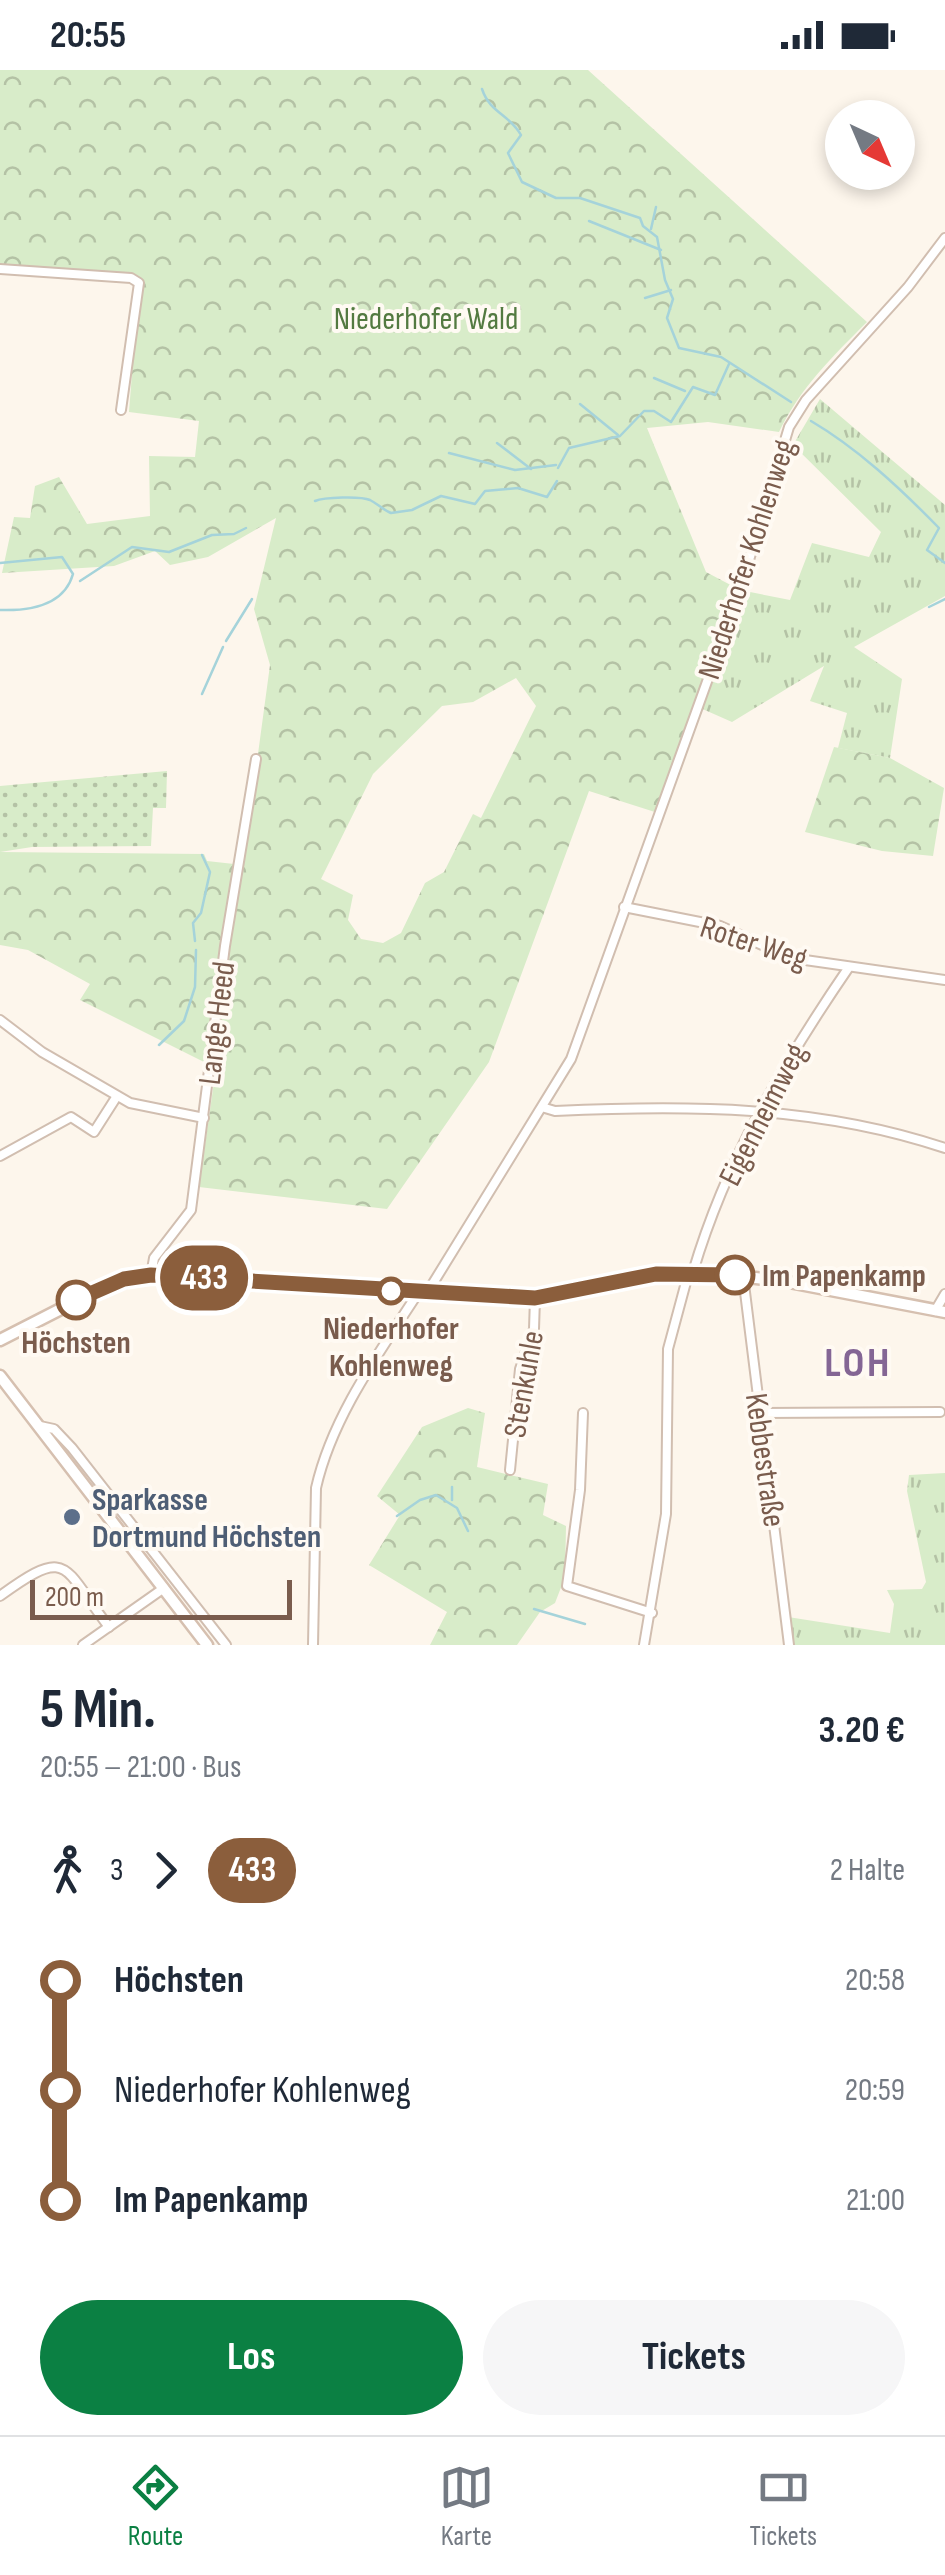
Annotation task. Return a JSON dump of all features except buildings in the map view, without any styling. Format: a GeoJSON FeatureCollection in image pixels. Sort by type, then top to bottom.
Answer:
{"type":"FeatureCollection","features":[{"type":"Feature","properties":{"kind":"main road"},"geometry":{"type":"LineString","coordinates":[[0,1340],[100,1289],[151,1275],[535,1298],[646,1275],[691,1272],[744,1276],[940,1312]]}},
{"type":"Feature","properties":{"kind":"main road"},"geometry":{"type":"LineString","coordinates":[[0,1376],[207,1645]]}},
{"type":"Feature","properties":{"kind":"street","name":"Niederhofer Kohlenweg"},"geometry":{"type":"LineString","coordinates":[[313,1645],[316,1488],[332,1435],[545,1108],[571,1059],[740,590],[789,427],[806,400],[898,299],[945,238]]}},
{"type":"Feature","properties":{"kind":"street"},"geometry":{"type":"LineString","coordinates":[[0,269],[136,280],[132,358],[122,410]]}},
{"type":"Feature","properties":{"kind":"street","name":"Lange Heed"},"geometry":{"type":"LineString","coordinates":[[151,1275],[154,1258],[191,1210],[225,946],[256,759]]}},
{"type":"Feature","properties":{"kind":"street","name":"Roter Weg"},"geometry":{"type":"LineString","coordinates":[[624,906],[720,926],[791,958],[945,980]]}},
{"type":"Feature","properties":{"kind":"street","name":"Eigenheimweg"},"geometry":{"type":"LineString","coordinates":[[691,1272],[724,1183],[758,1110],[849,966]]}},
{"type":"Feature","properties":{"kind":"street"},"geometry":{"type":"LineString","coordinates":[[0,1020],[117,1096],[157,1111],[204,1118]]}},
{"type":"Feature","properties":{"kind":"street"},"geometry":{"type":"LineString","coordinates":[[0,1156],[72,1117],[94,1132],[117,1096]]}},
{"type":"Feature","properties":{"kind":"street"},"geometry":{"type":"LineString","coordinates":[[545,1108],[555,1112],[654,1106],[758,1110],[837,1120],[945,1148]]}},
{"type":"Feature","properties":{"kind":"street"},"geometry":{"type":"LineString","coordinates":[[644,1645],[652,1613],[670,1458],[668,1349],[691,1272]]}},
{"type":"Feature","properties":{"kind":"street","name":"Kebbestraße"},"geometry":{"type":"LineString","coordinates":[[744,1276],[789,1645]]}},
{"type":"Feature","properties":{"kind":"street"},"geometry":{"type":"LineString","coordinates":[[940,1312],[945,1294]]}},
{"type":"Feature","properties":{"kind":"street","name":"Stenkuhle"},"geometry":{"type":"LineString","coordinates":[[510,1470],[520,1369],[534,1329],[535,1298]]}},
{"type":"Feature","properties":{"kind":"street"},"geometry":{"type":"LineString","coordinates":[[759,1413],[940,1412]]}},
{"type":"Feature","properties":{"kind":"street"},"geometry":{"type":"LineString","coordinates":[[583,1413],[580,1490],[568,1586],[652,1613]]}},
{"type":"Feature","properties":{"kind":"street"},"geometry":{"type":"LineString","coordinates":[[40,1426],[54,1429],[72,1448],[226,1645]]}},
{"type":"Feature","properties":{"kind":"street"},"geometry":{"type":"LineString","coordinates":[[0,1596],[43,1565],[53,1564],[69,1575],[109,1627]]}},
{"type":"Feature","properties":{"kind":"street"},"geometry":{"type":"LineString","coordinates":[[83,1645],[164,1588]]}},
{"type":"Feature","properties":{"kind":"green space","name":"Niederhofer Wald"},"geometry":{"type":"Polygon","coordinates":[[[0,70],[588,70],[867,322],[807,387],[779,432],[708,422],[647,428],[706,572],[740,590],[658,813],[589,791],[489,1062],[387,1209],[199,1187],[216,1068],[80,1000],[90,984],[28,950],[0,945],[0,852],[204,854],[207,861],[243,865],[270,665],[254,609],[276,518],[208,557],[170,565],[155,551],[114,566],[2,573],[14,517],[30,518],[35,486],[59,477],[87,524],[150,516],[149,456],[195,457],[199,421],[129,412],[139,283],[0,273],[0,70]],[[516,678],[473,702],[442,706],[373,774],[321,879],[353,895],[348,920],[361,939],[383,943],[401,933],[425,883],[444,872],[473,814],[481,818],[536,706],[516,678]]]}},
{"type":"Feature","properties":{"kind":"green space"},"geometry":{"type":"Polygon","coordinates":[[[820,399],[945,505],[945,596],[854,647],[902,679],[890,758],[838,748],[847,713],[810,701],[824,666],[732,722],[698,707],[740,590],[790,600],[812,543],[869,557],[881,532],[793,445],[820,399]]]}},
{"type":"Feature","properties":{"kind":"green space"},"geometry":{"type":"Polygon","coordinates":[[[834,747],[890,758],[944,788],[933,856],[882,851],[805,832],[834,747]]]}},
{"type":"Feature","properties":{"kind":"green space"},"geometry":{"type":"Polygon","coordinates":[[[167,771],[166,808],[153,808],[151,846],[32,847],[0,852],[0,786],[167,771]]]}},
{"type":"Feature","properties":{"kind":"green space"},"geometry":{"type":"Polygon","coordinates":[[[468,1408],[485,1413],[477,1467],[548,1484],[543,1515],[566,1526],[565,1577],[555,1603],[540,1612],[517,1645],[430,1645],[447,1612],[369,1565],[400,1515],[377,1496],[422,1427],[468,1408]]]}},
{"type":"Feature","properties":{"kind":"green space"},"geometry":{"type":"Polygon","coordinates":[[[945,1473],[945,1645],[792,1645],[788,1617],[890,1633],[894,1604],[887,1590],[922,1589],[926,1582],[907,1491],[909,1475],[945,1473]]]}},
{"type":"Feature","properties":{"kind":"waterway"},"geometry":{"type":"LineString","coordinates":[[482,89],[521,135],[508,153],[522,182],[556,198],[580,198],[640,218],[643,226],[657,237],[673,299],[667,318],[679,348],[721,357],[791,402]]}},
{"type":"Feature","properties":{"kind":"waterway"},"geometry":{"type":"LineString","coordinates":[[651,229],[656,207]]}},
{"type":"Feature","properties":{"kind":"waterway"},"geometry":{"type":"LineString","coordinates":[[589,221],[661,250]]}},
{"type":"Feature","properties":{"kind":"waterway"},"geometry":{"type":"LineString","coordinates":[[645,298],[671,290]]}},
{"type":"Feature","properties":{"kind":"waterway"},"geometry":{"type":"LineString","coordinates":[[558,468],[569,448],[620,436],[644,411],[654,411],[671,422],[693,387],[715,395],[729,364]]}},
{"type":"Feature","properties":{"kind":"waterway"},"geometry":{"type":"LineString","coordinates":[[654,378],[685,391]]}},
{"type":"Feature","properties":{"kind":"waterway"},"geometry":{"type":"LineString","coordinates":[[580,404],[618,435]]}},
{"type":"Feature","properties":{"kind":"waterway"},"geometry":{"type":"LineString","coordinates":[[811,421],[877,469],[939,528],[927,550],[945,563]]}},
{"type":"Feature","properties":{"kind":"waterway"},"geometry":{"type":"LineString","coordinates":[[497,443],[531,469]]}},
{"type":"Feature","properties":{"kind":"waterway"},"geometry":{"type":"LineString","coordinates":[[449,453],[515,470],[556,465]]}},
{"type":"Feature","properties":{"kind":"waterway"},"geometry":{"type":"LineString","coordinates":[[315,501],[365,499],[391,513],[412,510],[441,496],[475,504],[485,491],[518,488],[547,497],[557,481]]}},
{"type":"Feature","properties":{"kind":"waterway"},"geometry":{"type":"LineString","coordinates":[[80,581],[132,547],[169,552],[212,535],[234,534],[246,528]]}},
{"type":"Feature","properties":{"kind":"waterway"},"geometry":{"type":"LineString","coordinates":[[0,563],[62,557],[73,574],[54,600],[33,607],[0,610]]}},
{"type":"Feature","properties":{"kind":"waterway","name":"Lange Heed"},"geometry":{"type":"LineString","coordinates":[[226,641],[252,599]]}},
{"type":"Feature","properties":{"kind":"waterway"},"geometry":{"type":"LineString","coordinates":[[929,607],[945,599]]}},
{"type":"Feature","properties":{"kind":"waterway","name":"Lange Heed"},"geometry":{"type":"LineString","coordinates":[[202,694],[223,647]]}},
{"type":"Feature","properties":{"kind":"waterway","name":"Lange Heed"},"geometry":{"type":"LineString","coordinates":[[195,941],[193,923],[201,913],[210,872],[202,855]]}},
{"type":"Feature","properties":{"kind":"waterway","name":"Lange Heed"},"geometry":{"type":"LineString","coordinates":[[159,1045],[184,1021],[195,987],[196,950]]}},
{"type":"Feature","properties":{"kind":"waterway"},"geometry":{"type":"LineString","coordinates":[[452,1487],[452,1500]]}},
{"type":"Feature","properties":{"kind":"waterway"},"geometry":{"type":"LineString","coordinates":[[397,1516],[420,1500],[436,1495],[457,1508],[468,1531]]}},
{"type":"Feature","properties":{"kind":"waterway"},"geometry":{"type":"LineString","coordinates":[[534,1609],[585,1624]]}},
{"type":"Feature","properties":{"kind":"bus line","name":"433"},"geometry":{"type":"LineString","coordinates":[[76,1300],[124,1279],[151,1275],[505,1298],[552,1297],[656,1274],[735,1275]]}},
{"type":"Feature","properties":{"kind":"place","name":"Im Papenkamp"},"geometry":{"type":"Point","coordinates":[735,1275]}},
{"type":"Feature","properties":{"kind":"place","name":"Niederhofer Kohlenweg"},"geometry":{"type":"Point","coordinates":[391,1291]}},
{"type":"Feature","properties":{"kind":"place","name":"Höchsten"},"geometry":{"type":"Point","coordinates":[76,1300]}},
{"type":"Feature","properties":{"kind":"place","name":"Sparkasse Dortmund Höchsten"},"geometry":{"type":"Point","coordinates":[72,1517]}},
{"type":"Feature","properties":{"kind":"district","name":"LOH"},"geometry":{"type":"Point","coordinates":[858,1361]}}]}
